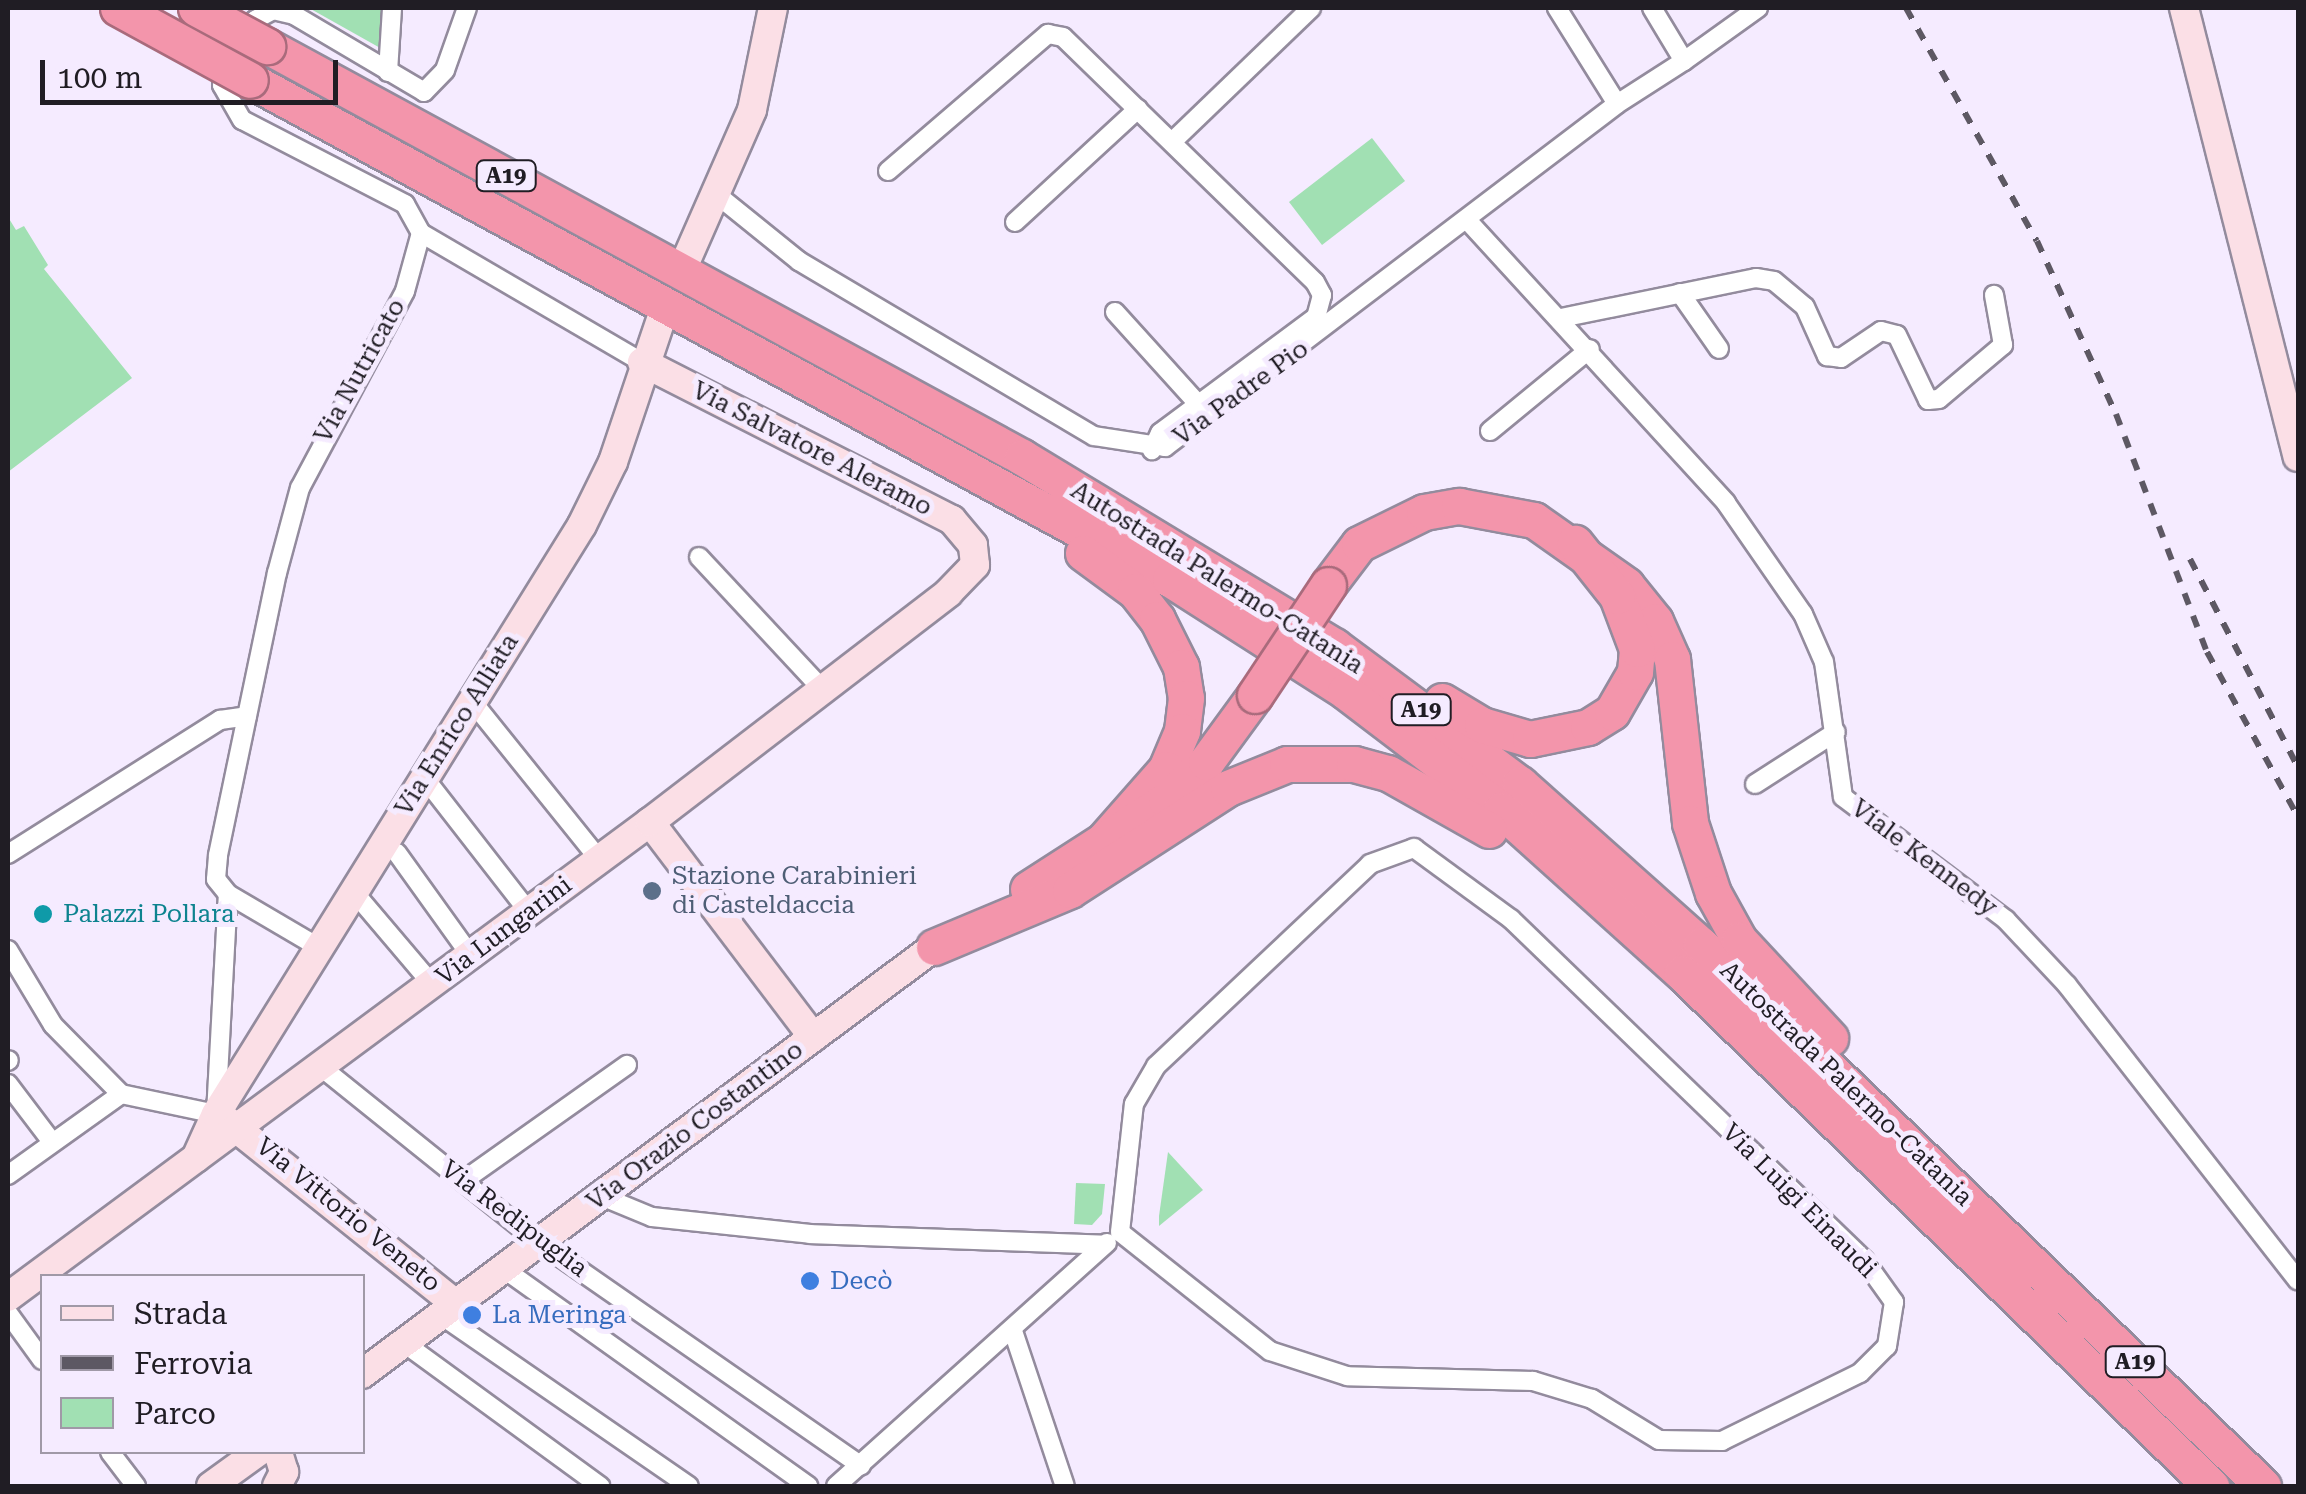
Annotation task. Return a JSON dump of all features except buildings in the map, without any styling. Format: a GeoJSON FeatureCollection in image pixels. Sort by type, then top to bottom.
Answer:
{"type":"FeatureCollection","features":[{"type":"Feature","properties":{"kind":"highway","name":"Autostrada Palermo-Catania"},"geometry":{"type":"LineString","coordinates":[[118,8],[1170,579],[1344,691],[1485,798],[1682,973],[2012,1288],[2212,1486]]}},
{"type":"Feature","properties":{"kind":"highway","name":"Autostrada Palermo-Catania"},"geometry":{"type":"LineString","coordinates":[[196,8],[1022,457],[1334,646],[1520,784],[1701,946],[2264,1486]]}},
{"type":"Feature","properties":{"kind":"highway"},"geometry":{"type":"LineString","coordinates":[[746,305],[842,346],[1027,444],[1340,631],[1482,726],[1530,739],[1588,727],[1612,712],[1635,672],[1630,623],[1575,543]]}},
{"type":"Feature","properties":{"kind":"highway"},"geometry":{"type":"LineString","coordinates":[[852,403],[1135,591],[1172,643],[1186,698],[1182,731],[1150,794],[1100,844]]}},
{"type":"Feature","properties":{"kind":"highway"},"geometry":{"type":"LineString","coordinates":[[934,947],[1166,800],[1206,762],[1359,544],[1424,512],[1496,509],[1534,520],[1575,543],[1626,584],[1654,621],[1672,659],[1690,822],[1713,894],[1739,940],[2006,1237]]}},
{"type":"Feature","properties":{"kind":"highway"},"geometry":{"type":"LineString","coordinates":[[934,947],[1070,890],[1260,773],[1322,762],[1388,773],[1472,814],[1670,986],[1908,1211],[2012,1288]]}},
{"type":"Feature","properties":{"kind":"street"},"geometry":{"type":"LineString","coordinates":[[388,72],[392,8]]}},
{"type":"Feature","properties":{"kind":"street"},"geometry":{"type":"LineString","coordinates":[[468,8],[445,70],[424,92],[328,30],[272,10],[255,20],[222,85],[242,120],[405,204],[421,233],[642,362]]}},
{"type":"Feature","properties":{"kind":"street"},"geometry":{"type":"LineString","coordinates":[[688,256],[752,110],[773,8]]}},
{"type":"Feature","properties":{"kind":"street"},"geometry":{"type":"LineString","coordinates":[[1175,139],[1310,8]]}},
{"type":"Feature","properties":{"kind":"street"},"geometry":{"type":"LineString","coordinates":[[1557,8],[1617,104]]}},
{"type":"Feature","properties":{"kind":"street"},"geometry":{"type":"LineString","coordinates":[[1652,8],[1684,61]]}},
{"type":"Feature","properties":{"kind":"street","name":"Via Padre Pio"},"geometry":{"type":"LineString","coordinates":[[716,194],[800,261],[971,364],[1094,436],[1152,450],[1195,426],[1617,104],[1758,8]]}},
{"type":"Feature","properties":{"kind":"street"},"geometry":{"type":"LineString","coordinates":[[2184,8],[2298,457]]}},
{"type":"Feature","properties":{"kind":"street"},"geometry":{"type":"LineString","coordinates":[[888,171],[1048,34],[1063,37],[1175,139],[1322,295],[1316,317],[1160,432],[1152,450]]}},
{"type":"Feature","properties":{"kind":"street"},"geometry":{"type":"LineString","coordinates":[[1016,222],[1138,108]]}},
{"type":"Feature","properties":{"kind":"street","name":"Viale Kennedy"},"geometry":{"type":"LineString","coordinates":[[1468,220],[1726,503],[1803,614],[1824,662],[1843,797],[2006,920],[2067,984],[2298,1281]]}},
{"type":"Feature","properties":{"kind":"street","name":"Via Nutricato"},"geometry":{"type":"LineString","coordinates":[[228,1121],[228,894],[216,880],[246,716],[300,488],[405,291],[421,233]]}},
{"type":"Feature","properties":{"kind":"street"},"geometry":{"type":"LineString","coordinates":[[1561,318],[1680,293],[1774,281],[1805,308],[1827,356],[1840,358],[1889,330],[1928,400],[1939,399],[2003,344],[1994,295]]}},
{"type":"Feature","properties":{"kind":"street"},"geometry":{"type":"LineString","coordinates":[[1680,293],[1719,348]]}},
{"type":"Feature","properties":{"kind":"street"},"geometry":{"type":"LineString","coordinates":[[1114,312],[1198,404]]}},
{"type":"Feature","properties":{"kind":"street","name":"Via Enrico Alliata"},"geometry":{"type":"LineString","coordinates":[[40,1274],[196,1159],[228,1121],[318,947],[582,526],[612,462],[642,362],[660,319]]}},
{"type":"Feature","properties":{"kind":"street"},"geometry":{"type":"LineString","coordinates":[[1490,432],[1590,350]]}},
{"type":"Feature","properties":{"kind":"street","name":"Via Salvatore Aleramo"},"geometry":{"type":"LineString","coordinates":[[642,362],[952,520],[974,545]]}},
{"type":"Feature","properties":{"kind":"street","name":"Via Lungarini"},"geometry":{"type":"LineString","coordinates":[[228,1121],[321,1067],[650,822],[967,577],[975,564],[974,545]]}},
{"type":"Feature","properties":{"kind":"street"},"geometry":{"type":"LineString","coordinates":[[699,556],[821,688]]}},
{"type":"Feature","properties":{"kind":"street"},"geometry":{"type":"LineString","coordinates":[[471,700],[600,860]]}},
{"type":"Feature","properties":{"kind":"street"},"geometry":{"type":"LineString","coordinates":[[8,854],[220,720],[246,716]]}},
{"type":"Feature","properties":{"kind":"street"},"geometry":{"type":"LineString","coordinates":[[1756,784],[1836,732]]}},
{"type":"Feature","properties":{"kind":"street"},"geometry":{"type":"LineString","coordinates":[[423,776],[529,912]]}},
{"type":"Feature","properties":{"kind":"street"},"geometry":{"type":"LineString","coordinates":[[650,822],[814,1037]]}},
{"type":"Feature","properties":{"kind":"street","name":"Via Luigi Einaudi"},"geometry":{"type":"LineString","coordinates":[[1414,848],[1511,919],[1864,1260],[1894,1302],[1888,1346],[1860,1372],[1722,1442],[1659,1440],[1592,1398],[1533,1382],[1346,1376],[1270,1351],[1120,1232],[1134,1104],[1156,1066],[1370,864],[1414,848]]}},
{"type":"Feature","properties":{"kind":"street"},"geometry":{"type":"LineString","coordinates":[[397,853],[470,956]]}},
{"type":"Feature","properties":{"kind":"street"},"geometry":{"type":"LineString","coordinates":[[353,891],[432,984]]}},
{"type":"Feature","properties":{"kind":"street"},"geometry":{"type":"LineString","coordinates":[[228,894],[318,947]]}},
{"type":"Feature","properties":{"kind":"street","name":"Via Orazio Costantino"},"geometry":{"type":"LineString","coordinates":[[365,1372],[934,947]]}},
{"type":"Feature","properties":{"kind":"street"},"geometry":{"type":"LineString","coordinates":[[8,950],[53,1025],[121,1094],[228,1121]]}},
{"type":"Feature","properties":{"kind":"street"},"geometry":{"type":"LineString","coordinates":[[463,1181],[627,1065]]}},
{"type":"Feature","properties":{"kind":"street","name":"Via Redipuglia"},"geometry":{"type":"LineString","coordinates":[[321,1067],[540,1242],[861,1466]]}},
{"type":"Feature","properties":{"kind":"street"},"geometry":{"type":"LineString","coordinates":[[8,1084],[52,1142]]}},
{"type":"Feature","properties":{"kind":"street"},"geometry":{"type":"LineString","coordinates":[[8,1175],[121,1094]]}},
{"type":"Feature","properties":{"kind":"street","name":"Via Vittorio Veneto"},"geometry":{"type":"LineString","coordinates":[[228,1121],[448,1309]]}},
{"type":"Feature","properties":{"kind":"street"},"geometry":{"type":"LineString","coordinates":[[601,1196],[652,1218],[810,1234],[1104,1245]]}},
{"type":"Feature","properties":{"kind":"street"},"geometry":{"type":"LineString","coordinates":[[836,1486],[1014,1331],[1120,1232]]}},
{"type":"Feature","properties":{"kind":"street"},"geometry":{"type":"LineString","coordinates":[[504,1269],[808,1486]]}},
{"type":"Feature","properties":{"kind":"street","name":"Via Enrico Alliata"},"geometry":{"type":"LineString","coordinates":[[8,1298],[40,1274]]}},
{"type":"Feature","properties":{"kind":"street"},"geometry":{"type":"LineString","coordinates":[[448,1309],[689,1486]]}},
{"type":"Feature","properties":{"kind":"street"},"geometry":{"type":"LineString","coordinates":[[8,1313],[40,1357]]}},
{"type":"Feature","properties":{"kind":"street"},"geometry":{"type":"LineString","coordinates":[[1014,1331],[1065,1486]]}},
{"type":"Feature","properties":{"kind":"street"},"geometry":{"type":"LineString","coordinates":[[404,1343],[600,1486]]}},
{"type":"Feature","properties":{"kind":"street"},"geometry":{"type":"LineString","coordinates":[[112,1454],[136,1486]]}},
{"type":"Feature","properties":{"kind":"street"},"geometry":{"type":"LineString","coordinates":[[211,1486],[255,1454]]}},
{"type":"Feature","properties":{"kind":"street"},"geometry":{"type":"LineString","coordinates":[[277,1486],[284,1472],[279,1454]]}},
{"type":"Feature","properties":{"kind":"green space"},"geometry":{"type":"Polygon","coordinates":[[[309,8],[383,8],[382,49],[309,8]]]}},
{"type":"Feature","properties":{"kind":"green space"},"geometry":{"type":"Polygon","coordinates":[[[1372,138],[1405,181],[1322,245],[1289,202],[1372,138]]]}},
{"type":"Feature","properties":{"kind":"green space"},"geometry":{"type":"Polygon","coordinates":[[[8,217],[16,230],[24,226],[48,265],[44,269],[132,378],[8,472],[8,217]]]}},
{"type":"Feature","properties":{"kind":"green space"},"geometry":{"type":"Polygon","coordinates":[[[1168,1152],[1203,1190],[1159,1226],[1159,1216],[1168,1152]]]}},
{"type":"Feature","properties":{"kind":"green space"},"geometry":{"type":"Polygon","coordinates":[[[1076,1183],[1105,1184],[1102,1214],[1092,1225],[1074,1224],[1076,1183]]]}},
{"type":"Feature","properties":{"kind":"railway"},"geometry":{"type":"LineString","coordinates":[[1906,8],[2037,241],[2116,414],[2207,652],[2298,817]]}},
{"type":"Feature","properties":{"kind":"railway"},"geometry":{"type":"LineString","coordinates":[[2190,559],[2298,767]]}},
{"type":"Feature","properties":{"kind":"place","name":"Stazione Carabinieri di Casteldaccia"},"geometry":{"type":"Point","coordinates":[652,891]}},
{"type":"Feature","properties":{"kind":"place","name":"Palazzi Pollara"},"geometry":{"type":"Point","coordinates":[43,914]}},
{"type":"Feature","properties":{"kind":"place","name":"Decò"},"geometry":{"type":"Point","coordinates":[810,1281]}},
{"type":"Feature","properties":{"kind":"place","name":"La Meringa"},"geometry":{"type":"Point","coordinates":[472,1315]}}]}
